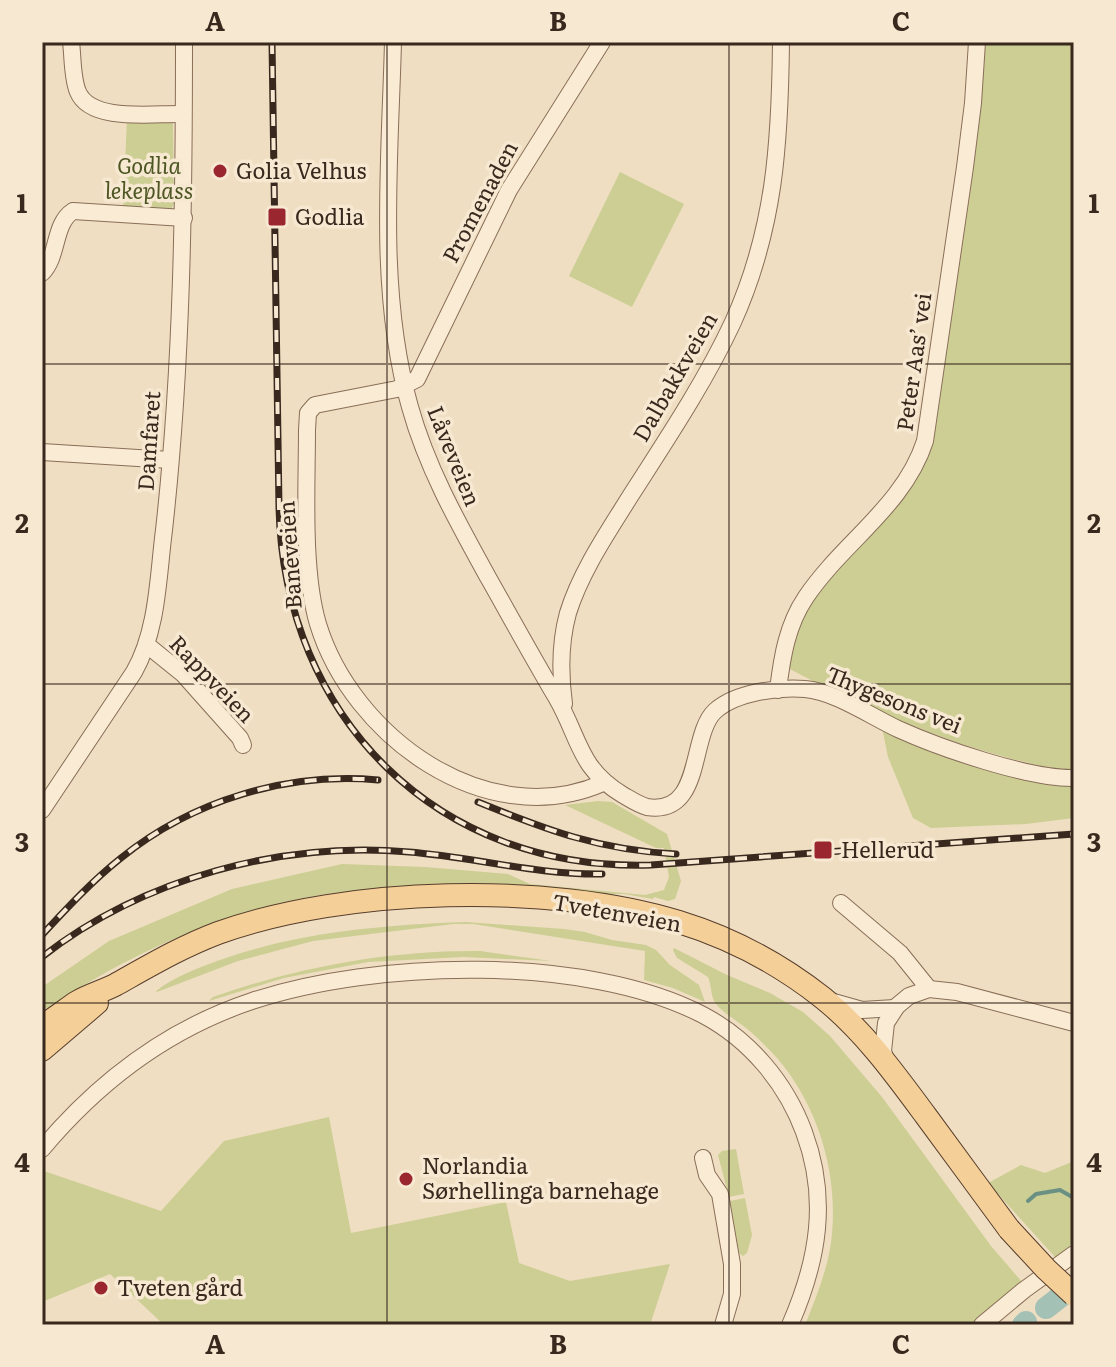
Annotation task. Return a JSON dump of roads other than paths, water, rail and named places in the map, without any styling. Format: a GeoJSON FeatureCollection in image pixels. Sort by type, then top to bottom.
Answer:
{"type":"FeatureCollection","features":[{"type":"Feature","properties":{"kind":"main road","name":"Tvetenveien"},"geometry":{"type":"LineString","coordinates":[[42,1026],[79,1001],[115,985],[171,953],[200,940],[285,914],[370,901],[479,896],[588,904],[645,913],[683,923],[762,957],[824,999],[888,1065],[1009,1229],[1074,1295]]}},
{"type":"Feature","properties":{"kind":"main road","name":"Tvetenveien"},"geometry":{"type":"LineString","coordinates":[[42,1050],[89,1012],[115,985]]}},
{"type":"Feature","properties":{"kind":"street"},"geometry":{"type":"LineString","coordinates":[[71,42],[78,93],[91,108],[107,113],[183,114]]}},
{"type":"Feature","properties":{"kind":"street","name":"Damfaret"},"geometry":{"type":"LineString","coordinates":[[42,810],[134,672],[147,645],[170,460],[184,218],[184,42]]}},
{"type":"Feature","properties":{"kind":"street","name":"Låveveien"},"geometry":{"type":"LineString","coordinates":[[393,42],[389,269],[405,386],[422,444],[449,506],[567,717],[586,762],[603,783],[643,806],[663,806]]}},
{"type":"Feature","properties":{"kind":"street","name":"Promenaden"},"geometry":{"type":"LineString","coordinates":[[405,386],[420,374],[461,283],[509,190],[602,42]]}},
{"type":"Feature","properties":{"kind":"street","name":"Dalbakkveien"},"geometry":{"type":"LineString","coordinates":[[567,717],[561,669],[563,637],[577,587],[718,352],[744,295],[761,243],[778,154],[781,42]]}},
{"type":"Feature","properties":{"kind":"street","name":"Peter Aas’ vei"},"geometry":{"type":"LineString","coordinates":[[778,690],[785,642],[806,597],[898,493],[914,470],[925,441],[965,167],[977,42]]}},
{"type":"Feature","properties":{"kind":"street"},"geometry":{"type":"LineString","coordinates":[[42,273],[51,261],[64,219],[73,211],[184,218]]}},
{"type":"Feature","properties":{"kind":"street","name":"Baneveien"},"geometry":{"type":"LineString","coordinates":[[405,386],[315,405],[308,413],[307,497],[311,585],[318,624],[334,661],[351,693],[383,730],[425,762],[464,782],[504,792],[549,797],[578,794],[603,783]]}},
{"type":"Feature","properties":{"kind":"street"},"geometry":{"type":"LineString","coordinates":[[42,452],[170,460]]}},
{"type":"Feature","properties":{"kind":"street","name":"Rappveien"},"geometry":{"type":"LineString","coordinates":[[147,645],[183,674],[243,745]]}},
{"type":"Feature","properties":{"kind":"street","name":"Thygesons vei"},"geometry":{"type":"LineString","coordinates":[[663,806],[675,801],[690,780],[705,728],[715,711],[737,698],[778,690],[822,692],[901,730],[946,747],[1040,774],[1074,778]]}},
{"type":"Feature","properties":{"kind":"street"},"geometry":{"type":"LineString","coordinates":[[841,903],[900,953],[929,989]]}},
{"type":"Feature","properties":{"kind":"street"},"geometry":{"type":"LineString","coordinates":[[42,1149],[82,1104],[148,1051],[212,1016],[276,994],[369,975],[462,969],[558,976],[626,988],[684,1006],[717,1023],[761,1061],[795,1110],[816,1172],[819,1226],[811,1272],[790,1325]]}},
{"type":"Feature","properties":{"kind":"street"},"geometry":{"type":"LineString","coordinates":[[888,1065],[883,1051],[884,1030],[895,1008],[909,996],[929,989],[957,992],[1074,1023]]}},
{"type":"Feature","properties":{"kind":"street"},"geometry":{"type":"LineString","coordinates":[[824,999],[862,1010],[895,1008]]}},
{"type":"Feature","properties":{"kind":"street"},"geometry":{"type":"LineString","coordinates":[[703,1158],[707,1175],[720,1194],[732,1264],[732,1294],[723,1325]]}},
{"type":"Feature","properties":{"kind":"street"},"geometry":{"type":"LineString","coordinates":[[982,1325],[1074,1254]]}},
{"type":"Feature","properties":{"kind":"waterway"},"geometry":{"type":"LineString","coordinates":[[1028,1201],[1036,1194],[1060,1190],[1074,1198]]}},
{"type":"Feature","properties":{"kind":"waterway"},"geometry":{"type":"LineString","coordinates":[[1046,1308],[1074,1286]]}},
{"type":"Feature","properties":{"kind":"waterway"},"geometry":{"type":"LineString","coordinates":[[1023,1325],[1026,1322]]}},
{"type":"Feature","properties":{"kind":"railway"},"geometry":{"type":"LineString","coordinates":[[272,42],[279,508],[288,584],[309,653],[343,715],[387,768],[441,810],[504,842],[574,860],[651,865],[1074,834]]}},
{"type":"Feature","properties":{"kind":"railway"},"geometry":{"type":"LineString","coordinates":[[42,935],[121,858],[179,820],[242,794],[276,786],[310,781],[378,780]]}},
{"type":"Feature","properties":{"kind":"railway"},"geometry":{"type":"LineString","coordinates":[[478,802],[574,837],[622,848],[676,854]]}},
{"type":"Feature","properties":{"kind":"railway"},"geometry":{"type":"LineString","coordinates":[[42,957],[82,929],[169,886],[264,860],[361,850],[409,852],[553,872],[602,874]]}},
{"type":"Feature","properties":{"kind":"place","name":"Golia Velhus"},"geometry":{"type":"Point","coordinates":[220,171]}},
{"type":"Feature","properties":{"kind":"place","name":"Godlia"},"geometry":{"type":"Point","coordinates":[277,217]}},
{"type":"Feature","properties":{"kind":"place","name":"Hellerud"},"geometry":{"type":"Point","coordinates":[823,850]}},
{"type":"Feature","properties":{"kind":"place","name":"Norlandia Sørhellinga barnehage"},"geometry":{"type":"Point","coordinates":[406,1179]}},
{"type":"Feature","properties":{"kind":"place","name":"Tveten gård"},"geometry":{"type":"Point","coordinates":[101,1288]}},
{"type":"Feature","properties":{"kind":"park label","name":"Godlia lekeplass"},"geometry":{"type":"Point","coordinates":[149,178]}}]}
